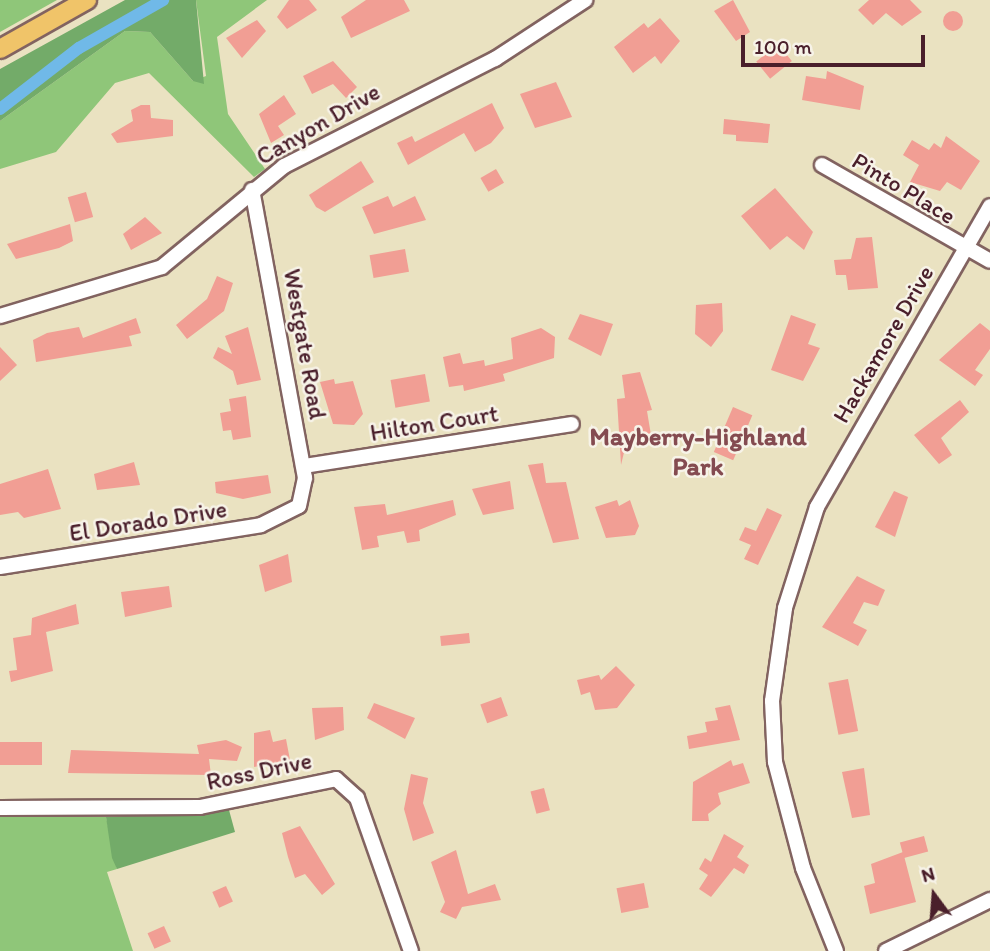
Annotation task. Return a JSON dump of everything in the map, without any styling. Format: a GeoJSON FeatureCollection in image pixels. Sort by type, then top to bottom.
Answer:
{"type":"FeatureCollection","features":[{"type":"Feature","properties":{"kind":"main road"},"geometry":{"type":"LineString","coordinates":[[0,49],[87,0]]}},
{"type":"Feature","properties":{"kind":"street","name":"Canyon Drive"},"geometry":{"type":"LineString","coordinates":[[0,316],[147,274],[185,251],[252,190],[329,138],[495,59],[585,0]]}},
{"type":"Feature","properties":{"kind":"street","name":"Pinto Place"},"geometry":{"type":"LineString","coordinates":[[822,165],[964,249],[990,261]]}},
{"type":"Feature","properties":{"kind":"street","name":"Westgate Road"},"geometry":{"type":"LineString","coordinates":[[252,190],[304,466],[299,506]]}},
{"type":"Feature","properties":{"kind":"street","name":"Hackamore Drive"},"geometry":{"type":"LineString","coordinates":[[836,951],[794,842],[775,762],[778,641],[817,507],[990,205]]}},
{"type":"Feature","properties":{"kind":"street","name":"Hilton Court"},"geometry":{"type":"LineString","coordinates":[[304,466],[572,424]]}},
{"type":"Feature","properties":{"kind":"street","name":"El Dorado Drive"},"geometry":{"type":"LineString","coordinates":[[0,567],[261,525],[299,506]]}},
{"type":"Feature","properties":{"kind":"street","name":"Ross Drive"},"geometry":{"type":"LineString","coordinates":[[0,808],[200,807],[336,779],[357,798],[411,951]]}},
{"type":"Feature","properties":{"kind":"street"},"geometry":{"type":"LineString","coordinates":[[886,951],[990,900]]}},
{"type":"Feature","properties":{"kind":"green space"},"geometry":{"type":"Polygon","coordinates":[[[0,0],[57,0],[0,32],[0,0]]]}},
{"type":"Feature","properties":{"kind":"green space"},"geometry":{"type":"Polygon","coordinates":[[[125,0],[196,0],[204,84],[193,81],[150,32],[125,31],[0,121],[0,69],[125,0]]]}},
{"type":"Feature","properties":{"kind":"green space"},"geometry":{"type":"Polygon","coordinates":[[[196,0],[267,0],[217,37],[228,114],[265,169],[254,177],[149,73],[115,83],[56,152],[0,169],[0,121],[125,31],[150,32],[193,81],[206,76],[196,0]]]}},
{"type":"Feature","properties":{"kind":"green space"},"geometry":{"type":"Polygon","coordinates":[[[229,810],[235,832],[117,869],[112,858],[106,817],[229,810]]]}},
{"type":"Feature","properties":{"kind":"green space"},"geometry":{"type":"Polygon","coordinates":[[[0,816],[106,817],[117,869],[107,872],[133,951],[0,951],[0,816]]]}},
{"type":"Feature","properties":{"kind":"building"},"geometry":{"type":"Polygon","coordinates":[[[289,0],[309,0],[317,10],[287,29],[277,17],[289,0]]]}},
{"type":"Feature","properties":{"kind":"building"},"geometry":{"type":"Polygon","coordinates":[[[366,0],[404,0],[410,11],[351,38],[341,17],[366,0]]]}},
{"type":"Feature","properties":{"kind":"building"},"geometry":{"type":"Polygon","coordinates":[[[733,0],[750,32],[736,41],[714,11],[733,0]]]}},
{"type":"Feature","properties":{"kind":"building"},"geometry":{"type":"Polygon","coordinates":[[[869,0],[910,0],[922,12],[902,26],[886,13],[873,25],[858,10],[869,0]]]}},
{"type":"Feature","properties":{"kind":"building"},"geometry":{"type":"Polygon","coordinates":[[[953,11],[960,14],[963,21],[960,28],[953,31],[946,28],[943,21],[946,14],[953,11]]]}},
{"type":"Feature","properties":{"kind":"building"},"geometry":{"type":"Polygon","coordinates":[[[660,18],[680,41],[661,64],[655,56],[633,73],[614,47],[644,23],[648,28],[660,18]]]}},
{"type":"Feature","properties":{"kind":"building"},"geometry":{"type":"Polygon","coordinates":[[[257,20],[266,31],[242,58],[226,38],[257,20]]]}},
{"type":"Feature","properties":{"kind":"building"},"geometry":{"type":"Polygon","coordinates":[[[778,44],[792,61],[770,79],[756,62],[778,44]]]}},
{"type":"Feature","properties":{"kind":"building"},"geometry":{"type":"Polygon","coordinates":[[[333,61],[357,87],[346,98],[333,84],[312,94],[303,76],[333,61]]]}},
{"type":"Feature","properties":{"kind":"building"},"geometry":{"type":"Polygon","coordinates":[[[827,71],[864,86],[860,110],[802,100],[806,76],[826,79],[827,71]]]}},
{"type":"Feature","properties":{"kind":"building"},"geometry":{"type":"Polygon","coordinates":[[[556,82],[572,117],[535,128],[520,94],[556,82]]]}},
{"type":"Feature","properties":{"kind":"building"},"geometry":{"type":"Polygon","coordinates":[[[284,95],[296,114],[278,126],[284,135],[271,143],[259,114],[284,95]]]}},
{"type":"Feature","properties":{"kind":"building"},"geometry":{"type":"Polygon","coordinates":[[[492,103],[504,128],[491,143],[475,152],[464,133],[408,165],[397,143],[412,136],[415,142],[492,103]]]}},
{"type":"Feature","properties":{"kind":"building"},"geometry":{"type":"Polygon","coordinates":[[[141,105],[150,105],[151,118],[173,120],[173,136],[117,143],[111,134],[133,121],[131,110],[141,105]]]}},
{"type":"Feature","properties":{"kind":"building"},"geometry":{"type":"Polygon","coordinates":[[[724,119],[770,124],[768,143],[736,141],[736,135],[723,134],[724,119]]]}},
{"type":"Feature","properties":{"kind":"building"},"geometry":{"type":"Polygon","coordinates":[[[946,136],[980,161],[961,190],[947,182],[940,191],[910,182],[919,165],[903,155],[912,140],[929,150],[934,143],[941,148],[946,136]]]}},
{"type":"Feature","properties":{"kind":"building"},"geometry":{"type":"Polygon","coordinates":[[[361,161],[374,182],[325,212],[316,207],[309,195],[361,161]]]}},
{"type":"Feature","properties":{"kind":"building"},"geometry":{"type":"Polygon","coordinates":[[[496,169],[504,183],[488,192],[480,178],[496,169]]]}},
{"type":"Feature","properties":{"kind":"building"},"geometry":{"type":"Polygon","coordinates":[[[775,188],[813,232],[804,250],[787,236],[770,250],[741,216],[775,188]]]}},
{"type":"Feature","properties":{"kind":"building"},"geometry":{"type":"Polygon","coordinates":[[[86,192],[93,217],[75,222],[68,197],[86,192]]]}},
{"type":"Feature","properties":{"kind":"building"},"geometry":{"type":"Polygon","coordinates":[[[388,196],[393,207],[415,196],[426,220],[374,234],[362,207],[388,196]]]}},
{"type":"Feature","properties":{"kind":"building"},"geometry":{"type":"Polygon","coordinates":[[[145,217],[162,233],[131,250],[123,234],[145,217]]]}},
{"type":"Feature","properties":{"kind":"building"},"geometry":{"type":"Polygon","coordinates":[[[70,224],[73,241],[59,248],[16,259],[7,244],[70,224]]]}},
{"type":"Feature","properties":{"kind":"building"},"geometry":{"type":"Polygon","coordinates":[[[872,237],[878,288],[848,290],[846,275],[836,275],[834,260],[851,259],[856,238],[872,237]]]}},
{"type":"Feature","properties":{"kind":"building"},"geometry":{"type":"Polygon","coordinates":[[[405,249],[409,272],[374,278],[370,255],[405,249]]]}},
{"type":"Feature","properties":{"kind":"building"},"geometry":{"type":"Polygon","coordinates":[[[217,276],[233,283],[224,311],[187,339],[176,325],[207,299],[217,276]]]}},
{"type":"Feature","properties":{"kind":"building"},"geometry":{"type":"Polygon","coordinates":[[[722,303],[723,331],[711,347],[695,334],[696,305],[722,303]]]}},
{"type":"Feature","properties":{"kind":"building"},"geometry":{"type":"Polygon","coordinates":[[[580,314],[613,324],[601,356],[568,339],[580,314]]]}},
{"type":"Feature","properties":{"kind":"building"},"geometry":{"type":"Polygon","coordinates":[[[791,315],[816,324],[808,344],[820,348],[803,381],[771,370],[791,315]]]}},
{"type":"Feature","properties":{"kind":"building"},"geometry":{"type":"Polygon","coordinates":[[[136,318],[141,333],[129,336],[132,346],[36,362],[33,340],[47,333],[79,327],[83,338],[136,318]]]}},
{"type":"Feature","properties":{"kind":"building"},"geometry":{"type":"Polygon","coordinates":[[[980,323],[990,331],[990,349],[975,370],[983,375],[975,386],[939,360],[980,323]]]}},
{"type":"Feature","properties":{"kind":"building"},"geometry":{"type":"Polygon","coordinates":[[[248,327],[261,380],[237,385],[233,371],[213,358],[218,347],[232,354],[225,336],[248,327]]]}},
{"type":"Feature","properties":{"kind":"building"},"geometry":{"type":"Polygon","coordinates":[[[541,328],[555,337],[554,358],[503,374],[505,381],[464,391],[463,385],[449,387],[443,357],[460,353],[463,364],[484,360],[485,366],[513,359],[511,338],[541,328]]]}},
{"type":"Feature","properties":{"kind":"building"},"geometry":{"type":"Polygon","coordinates":[[[0,347],[17,365],[0,381],[0,347]]]}},
{"type":"Feature","properties":{"kind":"building"},"geometry":{"type":"Polygon","coordinates":[[[640,372],[652,410],[647,411],[651,435],[626,444],[621,465],[617,399],[625,398],[622,375],[640,372]]]}},
{"type":"Feature","properties":{"kind":"building"},"geometry":{"type":"Polygon","coordinates":[[[425,374],[430,402],[395,408],[391,380],[425,374]]]}},
{"type":"Feature","properties":{"kind":"building"},"geometry":{"type":"Polygon","coordinates":[[[334,379],[335,384],[353,381],[363,414],[354,425],[333,424],[320,382],[334,379]]]}},
{"type":"Feature","properties":{"kind":"building"},"geometry":{"type":"Polygon","coordinates":[[[246,396],[251,437],[233,440],[231,430],[223,431],[220,413],[231,411],[229,399],[246,396]]]}},
{"type":"Feature","properties":{"kind":"building"},"geometry":{"type":"Polygon","coordinates":[[[960,400],[969,412],[941,438],[952,455],[939,464],[914,435],[960,400]]]}},
{"type":"Feature","properties":{"kind":"building"},"geometry":{"type":"Polygon","coordinates":[[[733,407],[752,415],[733,460],[714,452],[733,407]]]}},
{"type":"Feature","properties":{"kind":"building"},"geometry":{"type":"Polygon","coordinates":[[[134,462],[140,485],[97,490],[94,474],[134,462]]]}},
{"type":"Feature","properties":{"kind":"building"},"geometry":{"type":"Polygon","coordinates":[[[543,463],[546,483],[566,482],[579,539],[553,543],[528,465],[543,463]]]}},
{"type":"Feature","properties":{"kind":"building"},"geometry":{"type":"Polygon","coordinates":[[[48,469],[61,509],[24,518],[18,512],[0,515],[0,484],[48,469]]]}},
{"type":"Feature","properties":{"kind":"building"},"geometry":{"type":"Polygon","coordinates":[[[268,475],[271,493],[243,499],[216,493],[215,482],[268,475]]]}},
{"type":"Feature","properties":{"kind":"building"},"geometry":{"type":"Polygon","coordinates":[[[510,481],[514,509],[483,515],[472,489],[510,481]]]}},
{"type":"Feature","properties":{"kind":"building"},"geometry":{"type":"Polygon","coordinates":[[[894,491],[908,497],[895,537],[875,527],[894,491]]]}},
{"type":"Feature","properties":{"kind":"building"},"geometry":{"type":"Polygon","coordinates":[[[453,500],[456,515],[419,530],[420,541],[407,543],[404,531],[377,536],[379,547],[362,550],[354,507],[385,504],[387,515],[453,500]]]}},
{"type":"Feature","properties":{"kind":"building"},"geometry":{"type":"Polygon","coordinates":[[[617,500],[619,506],[630,500],[639,526],[635,535],[606,538],[595,507],[617,500]]]}},
{"type":"Feature","properties":{"kind":"building"},"geometry":{"type":"Polygon","coordinates":[[[767,508],[782,515],[758,565],[744,559],[751,545],[739,540],[745,527],[756,531],[767,508]]]}},
{"type":"Feature","properties":{"kind":"building"},"geometry":{"type":"Polygon","coordinates":[[[288,554],[292,582],[265,592],[259,565],[288,554]]]}},
{"type":"Feature","properties":{"kind":"building"},"geometry":{"type":"Polygon","coordinates":[[[857,576],[885,590],[878,606],[864,602],[853,623],[867,630],[858,646],[822,627],[857,576]]]}},
{"type":"Feature","properties":{"kind":"building"},"geometry":{"type":"Polygon","coordinates":[[[169,586],[172,607],[125,617],[121,592],[169,586]]]}},
{"type":"Feature","properties":{"kind":"building"},"geometry":{"type":"Polygon","coordinates":[[[76,604],[79,624],[46,632],[53,671],[11,682],[9,671],[17,670],[13,638],[31,635],[32,618],[76,604]]]}},
{"type":"Feature","properties":{"kind":"building"},"geometry":{"type":"Polygon","coordinates":[[[469,633],[470,643],[441,646],[440,636],[469,633]]]}},
{"type":"Feature","properties":{"kind":"building"},"geometry":{"type":"Polygon","coordinates":[[[616,666],[635,685],[617,708],[595,710],[590,692],[581,695],[577,680],[599,675],[601,680],[616,666]]]}},
{"type":"Feature","properties":{"kind":"building"},"geometry":{"type":"Polygon","coordinates":[[[848,679],[858,731],[838,735],[828,683],[848,679]]]}},
{"type":"Feature","properties":{"kind":"building"},"geometry":{"type":"Polygon","coordinates":[[[501,697],[508,716],[487,723],[480,705],[501,697]]]}},
{"type":"Feature","properties":{"kind":"building"},"geometry":{"type":"Polygon","coordinates":[[[374,703],[415,718],[405,739],[367,718],[374,703]]]}},
{"type":"Feature","properties":{"kind":"building"},"geometry":{"type":"Polygon","coordinates":[[[730,705],[740,740],[689,749],[687,736],[707,732],[705,722],[718,720],[715,708],[730,705]]]}},
{"type":"Feature","properties":{"kind":"building"},"geometry":{"type":"Polygon","coordinates":[[[343,707],[344,730],[315,740],[312,708],[343,707]]]}},
{"type":"Feature","properties":{"kind":"building"},"geometry":{"type":"Polygon","coordinates":[[[270,730],[273,742],[286,739],[290,760],[254,767],[254,733],[270,730]]]}},
{"type":"Feature","properties":{"kind":"building"},"geometry":{"type":"Polygon","coordinates":[[[226,740],[242,747],[237,761],[209,759],[211,775],[68,773],[71,750],[199,754],[197,745],[226,740]]]}},
{"type":"Feature","properties":{"kind":"building"},"geometry":{"type":"Polygon","coordinates":[[[0,742],[42,742],[42,765],[0,765],[0,742]]]}},
{"type":"Feature","properties":{"kind":"building"},"geometry":{"type":"Polygon","coordinates":[[[731,760],[733,766],[743,763],[750,783],[718,793],[721,804],[708,814],[709,821],[692,821],[693,782],[731,760]]]}},
{"type":"Feature","properties":{"kind":"building"},"geometry":{"type":"Polygon","coordinates":[[[864,768],[870,815],[852,818],[842,772],[864,768]]]}},
{"type":"Feature","properties":{"kind":"building"},"geometry":{"type":"Polygon","coordinates":[[[411,774],[428,778],[423,803],[434,833],[413,841],[404,809],[411,774]]]}},
{"type":"Feature","properties":{"kind":"building"},"geometry":{"type":"Polygon","coordinates":[[[544,788],[550,810],[536,814],[530,792],[544,788]]]}},
{"type":"Feature","properties":{"kind":"building"},"geometry":{"type":"Polygon","coordinates":[[[300,826],[335,884],[322,895],[305,874],[295,878],[288,857],[282,833],[300,826]]]}},
{"type":"Feature","properties":{"kind":"building"},"geometry":{"type":"Polygon","coordinates":[[[724,834],[744,846],[737,857],[749,865],[744,874],[734,868],[711,897],[699,889],[708,875],[699,869],[705,858],[711,862],[724,834]]]}},
{"type":"Feature","properties":{"kind":"building"},"geometry":{"type":"Polygon","coordinates":[[[924,836],[928,851],[904,858],[900,842],[924,836]]]}},
{"type":"Feature","properties":{"kind":"building"},"geometry":{"type":"Polygon","coordinates":[[[456,850],[468,894],[495,884],[501,900],[462,907],[456,919],[440,912],[445,902],[431,862],[456,850]]]}},
{"type":"Feature","properties":{"kind":"building"},"geometry":{"type":"Polygon","coordinates":[[[903,852],[916,902],[870,914],[864,886],[875,883],[871,864],[903,852]]]}},
{"type":"Feature","properties":{"kind":"building"},"geometry":{"type":"Polygon","coordinates":[[[644,883],[649,908],[621,913],[617,888],[644,883]]]}},
{"type":"Feature","properties":{"kind":"building"},"geometry":{"type":"Polygon","coordinates":[[[226,886],[233,902],[219,908],[212,892],[226,886]]]}},
{"type":"Feature","properties":{"kind":"building"},"geometry":{"type":"Polygon","coordinates":[[[164,926],[171,942],[154,949],[148,933],[164,926]]]}},
{"type":"Feature","properties":{"kind":"waterway"},"geometry":{"type":"LineString","coordinates":[[0,109],[79,48],[163,0]]}},
{"type":"Feature","properties":{"kind":"district","name":"Mayberry-Highland Park"},"geometry":{"type":"Point","coordinates":[698,452]}}]}
